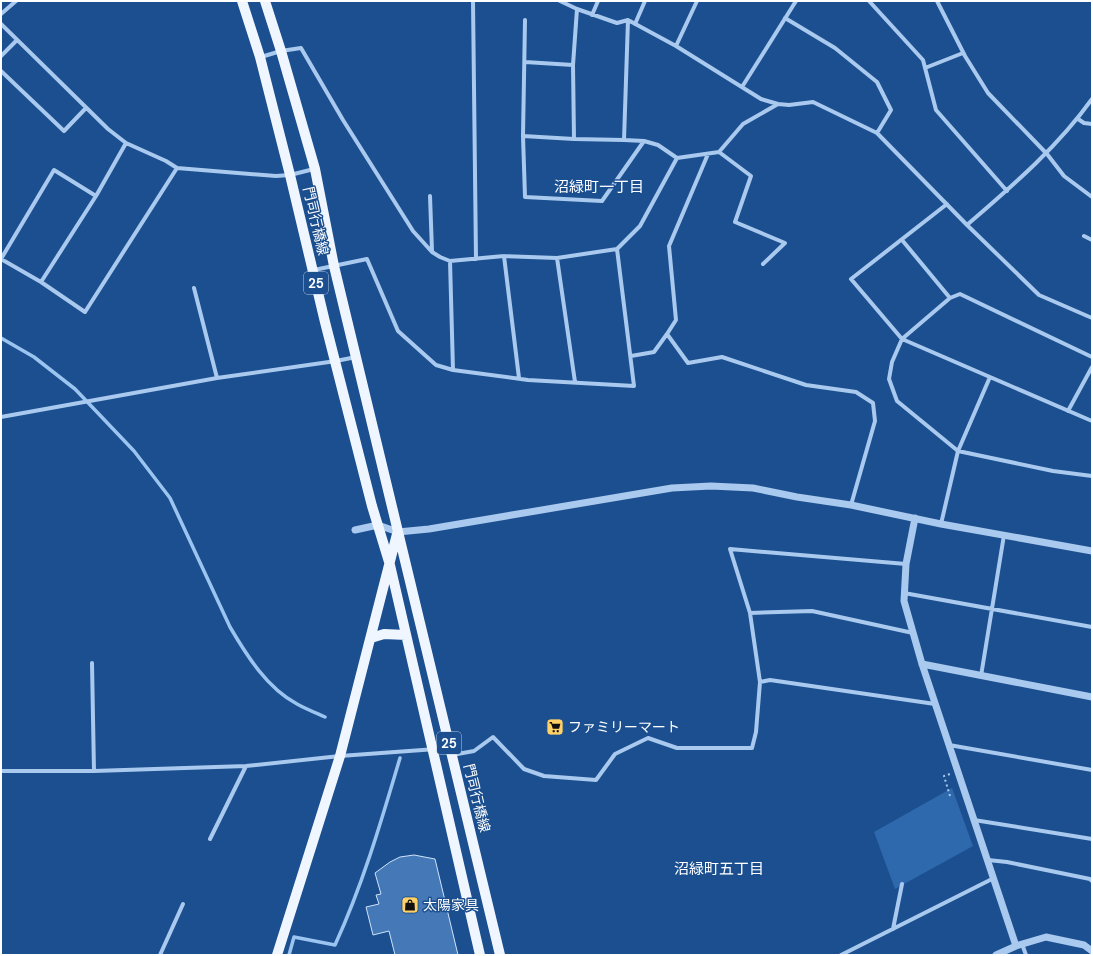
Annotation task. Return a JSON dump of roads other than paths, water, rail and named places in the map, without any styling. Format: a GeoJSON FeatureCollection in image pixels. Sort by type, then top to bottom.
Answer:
{"type":"FeatureCollection","features":[{"type":"Feature","properties":{"kind":"main road","name":"門司行橋線"},"geometry":{"type":"LineString","coordinates":[[242,1],[260,57],[378,526],[390,565],[480,955]]}},
{"type":"Feature","properties":{"kind":"main road","name":"門司行橋線"},"geometry":{"type":"LineString","coordinates":[[265,1],[315,169],[334,266],[500,955]]}},
{"type":"Feature","properties":{"kind":"main road","name":"門司行橋線"},"geometry":{"type":"LineString","coordinates":[[277,955],[340,756],[398,532]]}},
{"type":"Feature","properties":{"kind":"main road"},"geometry":{"type":"LineString","coordinates":[[371,638],[384,634],[406,635]]}},
{"type":"Feature","properties":{"kind":"street"},"geometry":{"type":"LineString","coordinates":[[1,14],[16,1]]}},
{"type":"Feature","properties":{"kind":"street"},"geometry":{"type":"LineString","coordinates":[[473,1],[476,260]]}},
{"type":"Feature","properties":{"kind":"street"},"geometry":{"type":"LineString","coordinates":[[560,1],[592,15],[617,23],[628,20],[676,46],[761,99],[778,104],[789,105],[813,102],[877,133],[967,225],[1039,295],[1092,318]]}},
{"type":"Feature","properties":{"kind":"street"},"geometry":{"type":"LineString","coordinates":[[592,15],[598,1]]}},
{"type":"Feature","properties":{"kind":"street"},"geometry":{"type":"LineString","coordinates":[[635,24],[645,1]]}},
{"type":"Feature","properties":{"kind":"street"},"geometry":{"type":"LineString","coordinates":[[676,46],[697,1]]}},
{"type":"Feature","properties":{"kind":"street"},"geometry":{"type":"LineString","coordinates":[[742,87],[796,1]]}},
{"type":"Feature","properties":{"kind":"street"},"geometry":{"type":"LineString","coordinates":[[869,1],[923,60],[936,110],[1007,190]]}},
{"type":"Feature","properties":{"kind":"street"},"geometry":{"type":"LineString","coordinates":[[937,1],[963,53],[988,94],[1047,154],[1064,176],[1092,197]]}},
{"type":"Feature","properties":{"kind":"street"},"geometry":{"type":"LineString","coordinates":[[574,139],[573,65],[577,9]]}},
{"type":"Feature","properties":{"kind":"street"},"geometry":{"type":"LineString","coordinates":[[785,18],[835,48],[877,82],[891,110],[877,133]]}},
{"type":"Feature","properties":{"kind":"street"},"geometry":{"type":"LineString","coordinates":[[525,20],[525,197],[602,201],[644,141]]}},
{"type":"Feature","properties":{"kind":"street"},"geometry":{"type":"LineString","coordinates":[[624,140],[628,20]]}},
{"type":"Feature","properties":{"kind":"street"},"geometry":{"type":"LineString","coordinates":[[1,24],[108,129],[126,143],[166,161],[177,168],[276,176],[290,175],[315,169]]}},
{"type":"Feature","properties":{"kind":"street"},"geometry":{"type":"LineString","coordinates":[[1,56],[17,40]]}},
{"type":"Feature","properties":{"kind":"street"},"geometry":{"type":"LineString","coordinates":[[260,57],[281,51],[301,48],[342,120],[408,224],[432,252],[450,261],[476,260],[504,256],[557,258],[617,249],[640,226],[677,158]]}},
{"type":"Feature","properties":{"kind":"street"},"geometry":{"type":"LineString","coordinates":[[925,68],[963,53]]}},
{"type":"Feature","properties":{"kind":"street"},"geometry":{"type":"LineString","coordinates":[[524,62],[573,65]]}},
{"type":"Feature","properties":{"kind":"street"},"geometry":{"type":"LineString","coordinates":[[1,71],[64,131],[86,108]]}},
{"type":"Feature","properties":{"kind":"street"},"geometry":{"type":"LineString","coordinates":[[967,225],[1047,154],[1078,119],[1092,99]]}},
{"type":"Feature","properties":{"kind":"street"},"geometry":{"type":"LineString","coordinates":[[524,136],[644,141],[658,145],[677,158],[718,152],[743,124],[778,104]]}},
{"type":"Feature","properties":{"kind":"street"},"geometry":{"type":"LineString","coordinates":[[1078,119],[1084,123],[1092,124]]}},
{"type":"Feature","properties":{"kind":"street"},"geometry":{"type":"LineString","coordinates":[[41,282],[96,196],[126,143]]}},
{"type":"Feature","properties":{"kind":"street"},"geometry":{"type":"LineString","coordinates":[[718,152],[751,176],[735,222],[785,243],[763,264]]}},
{"type":"Feature","properties":{"kind":"street"},"geometry":{"type":"LineString","coordinates":[[631,356],[654,352],[676,320],[668,246],[708,154]]}},
{"type":"Feature","properties":{"kind":"street"},"geometry":{"type":"LineString","coordinates":[[96,196],[54,170],[1,259],[41,282],[85,312],[177,168]]}},
{"type":"Feature","properties":{"kind":"street"},"geometry":{"type":"LineString","coordinates":[[430,196],[432,252]]}},
{"type":"Feature","properties":{"kind":"street"},"geometry":{"type":"LineString","coordinates":[[948,204],[851,279],[902,339],[1092,421]]}},
{"type":"Feature","properties":{"kind":"street"},"geometry":{"type":"LineString","coordinates":[[1084,236],[1092,240]]}},
{"type":"Feature","properties":{"kind":"street"},"geometry":{"type":"LineString","coordinates":[[902,240],[950,298]]}},
{"type":"Feature","properties":{"kind":"street"},"geometry":{"type":"LineString","coordinates":[[313,270],[367,259],[398,331],[436,365],[453,370],[519,378],[634,386],[617,249]]}},
{"type":"Feature","properties":{"kind":"street"},"geometry":{"type":"LineString","coordinates":[[504,256],[519,378]]}},
{"type":"Feature","properties":{"kind":"street"},"geometry":{"type":"LineString","coordinates":[[557,258],[575,382]]}},
{"type":"Feature","properties":{"kind":"street"},"geometry":{"type":"LineString","coordinates":[[450,261],[453,370]]}},
{"type":"Feature","properties":{"kind":"street"},"geometry":{"type":"LineString","coordinates":[[194,288],[217,378]]}},
{"type":"Feature","properties":{"kind":"street"},"geometry":{"type":"LineString","coordinates":[[1092,357],[960,294],[950,298],[902,339],[892,362],[889,379],[897,401],[958,451],[1054,471],[1092,476]]}},
{"type":"Feature","properties":{"kind":"street"},"geometry":{"type":"LineString","coordinates":[[667,334],[688,363],[722,357],[806,385],[856,392],[873,403],[875,420],[851,505]]}},
{"type":"Feature","properties":{"kind":"street"},"geometry":{"type":"LineString","coordinates":[[1,417],[217,378],[356,357]]}},
{"type":"Feature","properties":{"kind":"street"},"geometry":{"type":"LineString","coordinates":[[1068,411],[1092,367]]}},
{"type":"Feature","properties":{"kind":"street"},"geometry":{"type":"LineString","coordinates":[[941,524],[958,451],[990,377]]}},
{"type":"Feature","properties":{"kind":"street"},"geometry":{"type":"LineString","coordinates":[[354,530],[378,526],[398,532],[429,530],[672,488],[711,486],[753,488],[1092,551]]}},
{"type":"Feature","properties":{"kind":"street"},"geometry":{"type":"LineString","coordinates":[[915,518],[906,564],[904,601],[922,664],[974,820],[1019,945],[1026,955]]}},
{"type":"Feature","properties":{"kind":"street"},"geometry":{"type":"LineString","coordinates":[[981,676],[1004,535]]}},
{"type":"Feature","properties":{"kind":"street"},"geometry":{"type":"LineString","coordinates":[[1,771],[94,771],[246,766],[340,756],[432,750],[451,752],[474,751],[493,737],[524,768],[544,776],[596,780],[615,754],[648,738],[678,748],[752,748],[756,732],[760,682],[750,613],[730,549],[906,564]]}},
{"type":"Feature","properties":{"kind":"street"},"geometry":{"type":"LineString","coordinates":[[904,593],[1092,627]]}},
{"type":"Feature","properties":{"kind":"street"},"geometry":{"type":"LineString","coordinates":[[750,613],[812,611],[913,633]]}},
{"type":"Feature","properties":{"kind":"street"},"geometry":{"type":"LineString","coordinates":[[92,663],[94,771]]}},
{"type":"Feature","properties":{"kind":"street"},"geometry":{"type":"LineString","coordinates":[[922,664],[1092,697]]}},
{"type":"Feature","properties":{"kind":"street"},"geometry":{"type":"LineString","coordinates":[[760,682],[770,680],[936,704]]}},
{"type":"Feature","properties":{"kind":"street"},"geometry":{"type":"LineString","coordinates":[[950,745],[1092,770]]}},
{"type":"Feature","properties":{"kind":"street"},"geometry":{"type":"LineString","coordinates":[[210,839],[246,766]]}},
{"type":"Feature","properties":{"kind":"street"},"geometry":{"type":"LineString","coordinates":[[974,820],[1092,840]]}},
{"type":"Feature","properties":{"kind":"street"},"geometry":{"type":"LineString","coordinates":[[988,860],[1090,879],[1092,881]]}},
{"type":"Feature","properties":{"kind":"street"},"geometry":{"type":"LineString","coordinates":[[841,955],[994,878]]}},
{"type":"Feature","properties":{"kind":"street"},"geometry":{"type":"LineString","coordinates":[[893,929],[902,884]]}},
{"type":"Feature","properties":{"kind":"street"},"geometry":{"type":"LineString","coordinates":[[160,955],[183,904]]}},
{"type":"Feature","properties":{"kind":"street"},"geometry":{"type":"LineString","coordinates":[[996,955],[1019,945],[1046,937],[1084,945],[1092,950]]}},
{"type":"Feature","properties":{"kind":"waterway"},"geometry":{"type":"LineString","coordinates":[[1,338],[34,357],[75,389],[134,451],[170,498],[230,627],[243,649],[267,680],[276,689],[300,706],[325,717]]}},
{"type":"Feature","properties":{"kind":"waterway"},"geometry":{"type":"LineString","coordinates":[[289,955],[294,937],[335,945],[363,876],[400,758]]}},
{"type":"Feature","properties":{"kind":"place","name":"ファミリーマート"},"geometry":{"type":"Point","coordinates":[555,727]}},
{"type":"Feature","properties":{"kind":"place","name":"太陽家具"},"geometry":{"type":"Point","coordinates":[410,905]}},
{"type":"Feature","properties":{"kind":"district","name":"沼緑町一丁目"},"geometry":{"type":"Point","coordinates":[599,187]}},
{"type":"Feature","properties":{"kind":"district","name":"沼緑町五丁目"},"geometry":{"type":"Point","coordinates":[719,869]}}]}
